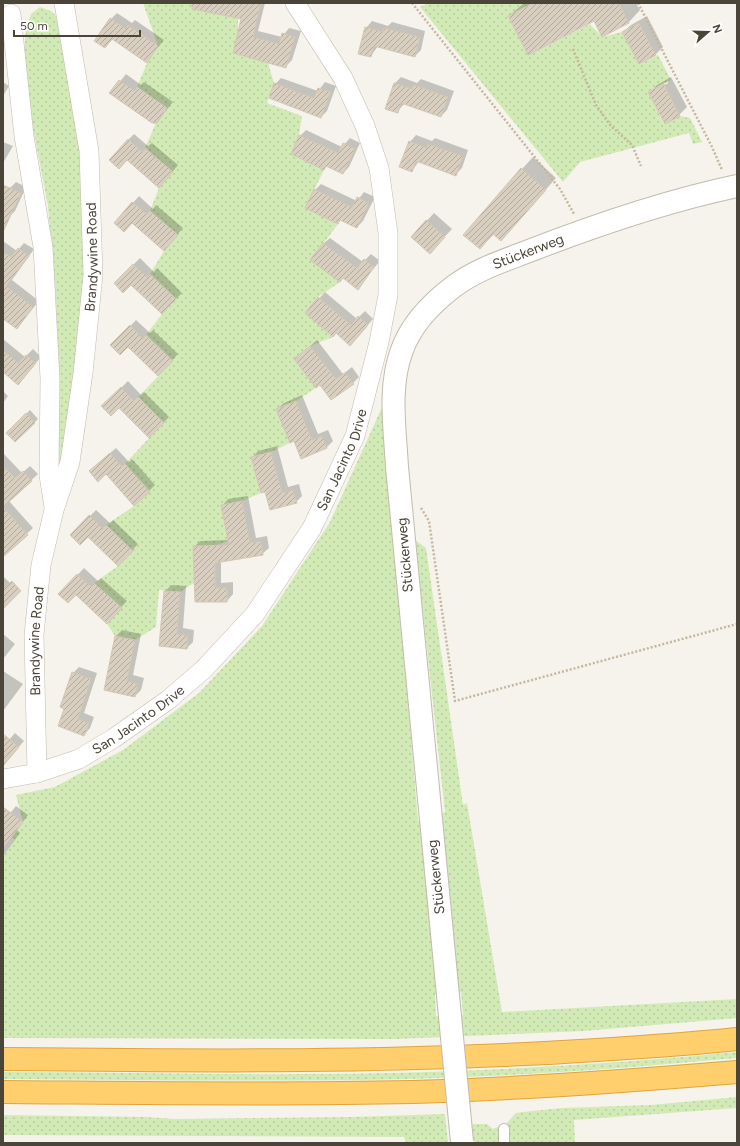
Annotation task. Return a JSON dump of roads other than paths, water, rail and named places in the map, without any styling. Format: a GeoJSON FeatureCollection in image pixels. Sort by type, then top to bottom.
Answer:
{"type":"FeatureCollection","features":[{"type":"Feature","properties":{"kind":"highway"},"geometry":{"type":"LineString","coordinates":[[3,1059],[200,1061],[403,1060],[531,1054],[737,1039]]}},
{"type":"Feature","properties":{"kind":"highway"},"geometry":{"type":"LineString","coordinates":[[3,1092],[313,1094],[415,1092],[621,1081],[737,1072]]}},
{"type":"Feature","properties":{"kind":"street","name":"Brandywine Road"},"geometry":{"type":"LineString","coordinates":[[37,773],[34,635],[41,565],[54,510],[70,462],[84,373],[93,275],[90,151],[64,3]]}},
{"type":"Feature","properties":{"kind":"street","name":"San Jacinto Drive"},"geometry":{"type":"LineString","coordinates":[[3,779],[37,773],[79,759],[114,738],[168,700],[204,669],[255,614],[308,534],[355,436],[379,342],[388,295],[388,226],[379,168],[365,126],[343,78],[295,3]]}},
{"type":"Feature","properties":{"kind":"street","name":"Brandywine Road"},"geometry":{"type":"LineString","coordinates":[[13,12],[24,136],[43,247],[50,378],[49,475],[54,510]]}},
{"type":"Feature","properties":{"kind":"street","name":"Stückerweg"},"geometry":{"type":"LineString","coordinates":[[462,1143],[398,475],[393,385],[402,350],[415,325],[438,300],[453,286],[479,271],[583,230],[732,187]]}},
{"type":"Feature","properties":{"kind":"lane"},"geometry":{"type":"LineString","coordinates":[[504,1128],[504,1143]]}}]}
